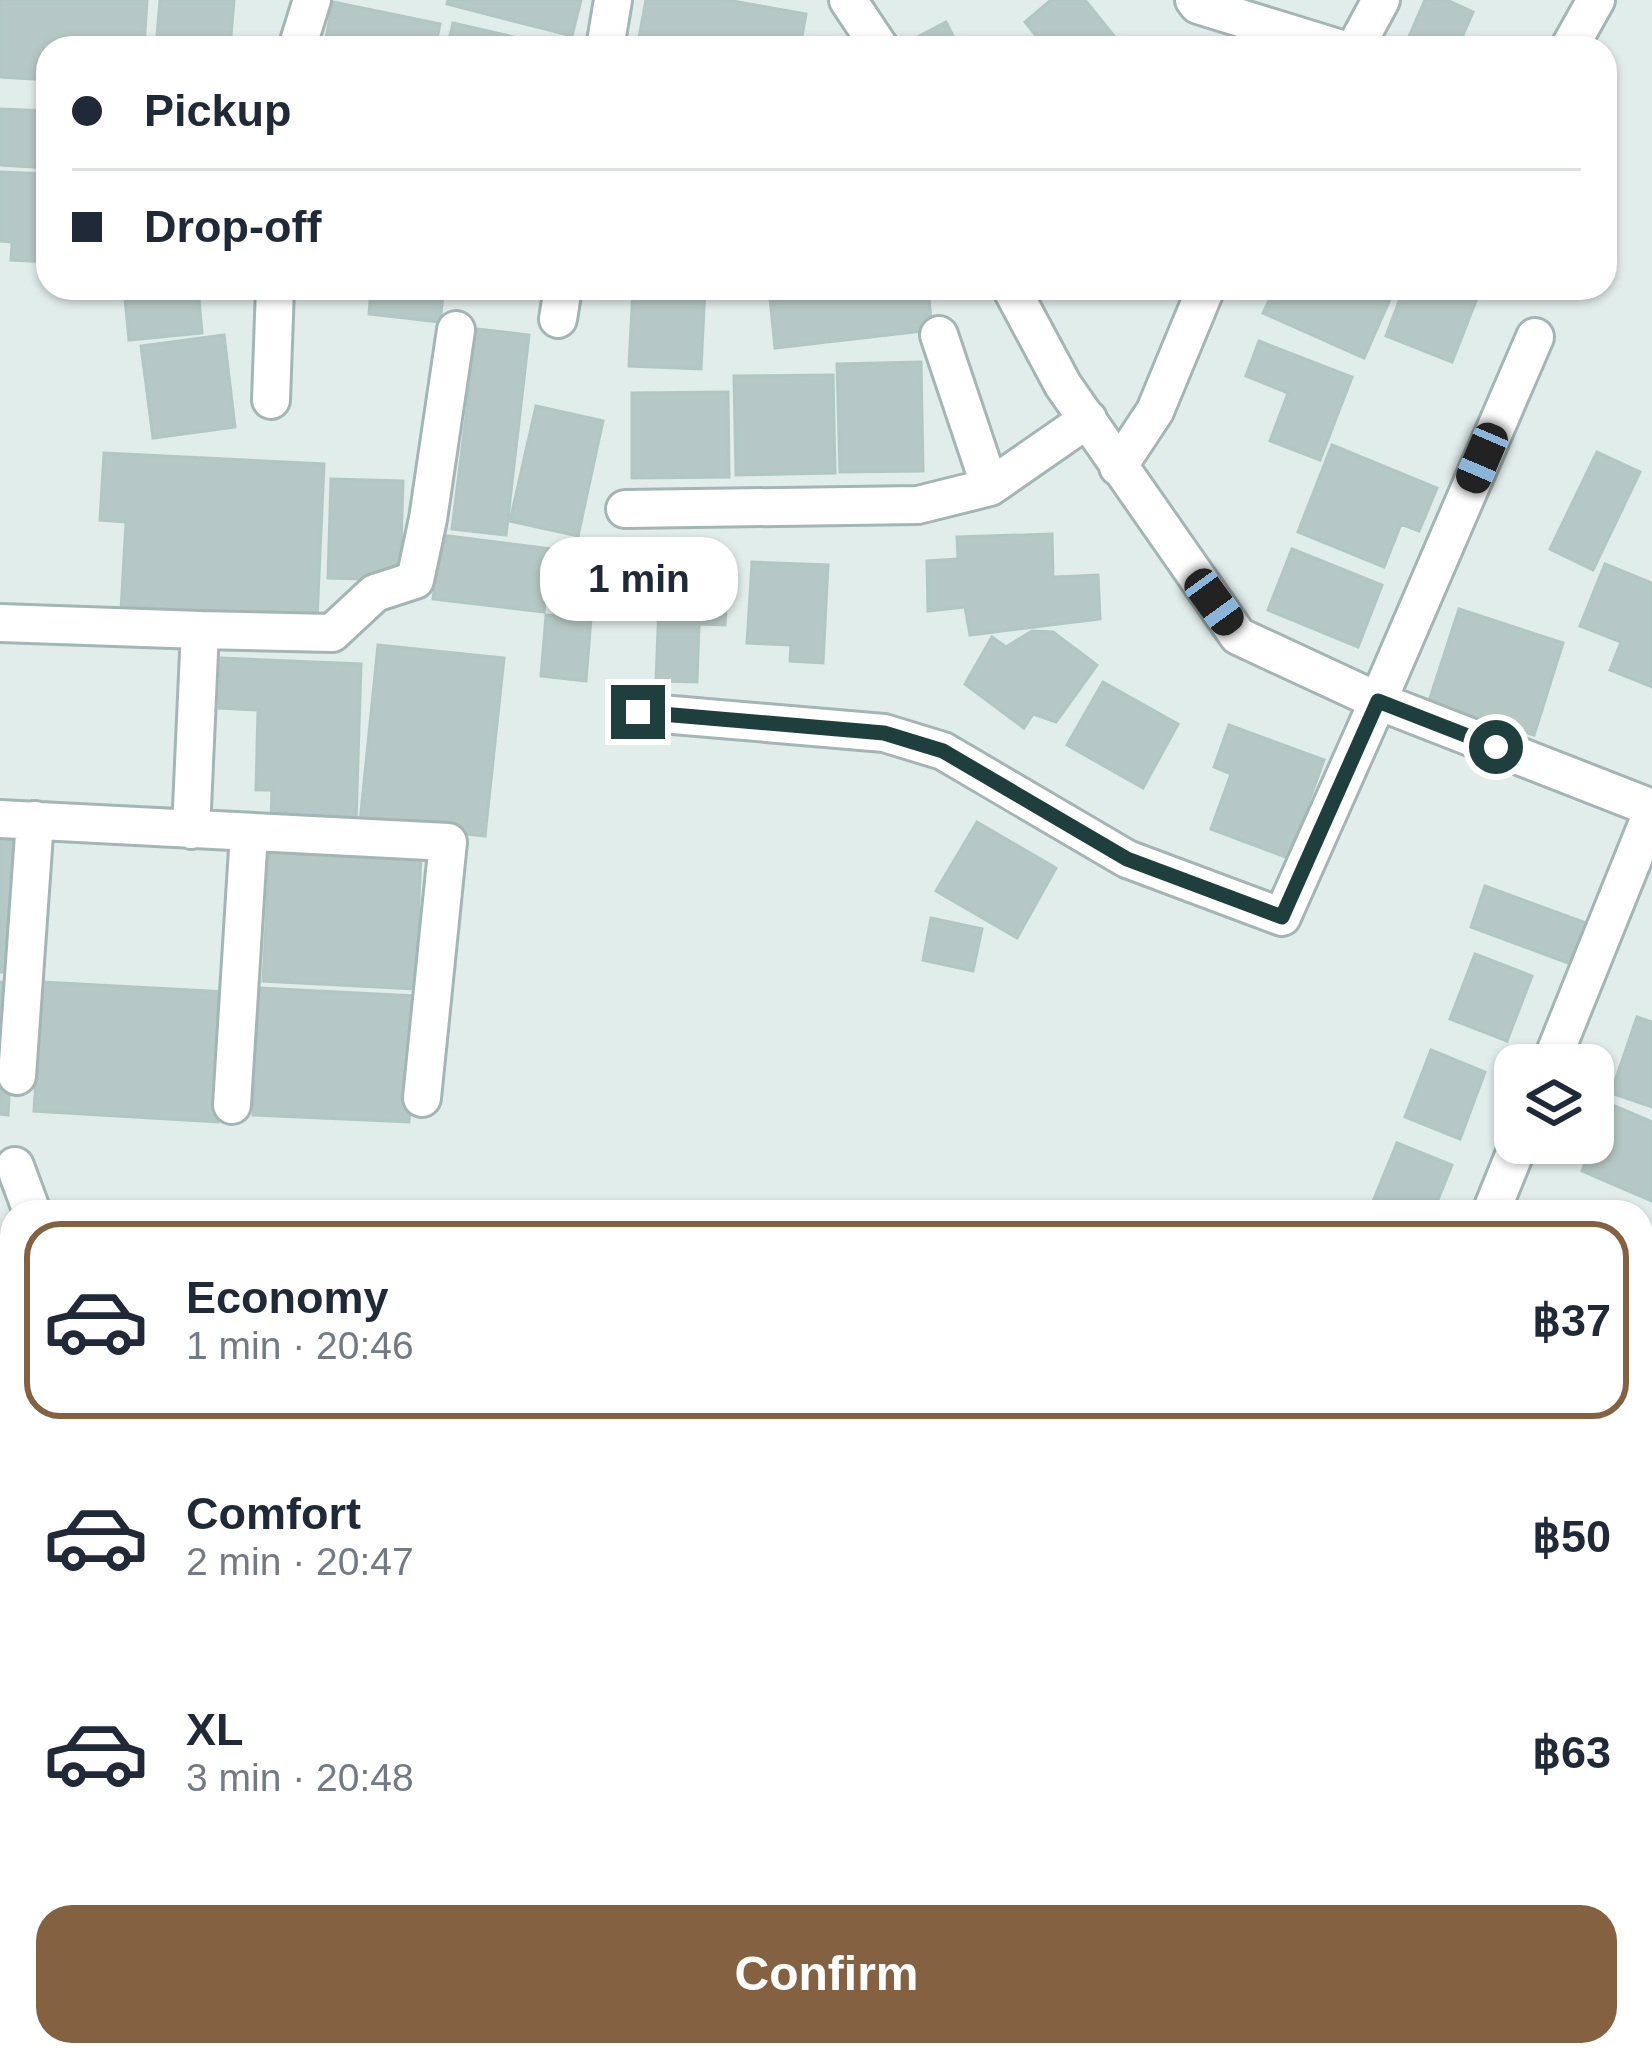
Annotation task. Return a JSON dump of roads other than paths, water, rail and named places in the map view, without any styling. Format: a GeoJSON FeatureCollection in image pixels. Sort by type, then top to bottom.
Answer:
{"type":"FeatureCollection","features":[{"type":"Feature","properties":{"kind":"street"},"geometry":{"type":"LineString","coordinates":[[301,36],[312,0]]}},
{"type":"Feature","properties":{"kind":"street"},"geometry":{"type":"LineString","coordinates":[[607,36],[613,0]]}},
{"type":"Feature","properties":{"kind":"street"},"geometry":{"type":"LineString","coordinates":[[848,0],[872,36]]}},
{"type":"Feature","properties":{"kind":"street"},"geometry":{"type":"LineString","coordinates":[[1194,0],[1299,36]]}},
{"type":"Feature","properties":{"kind":"street"},"geometry":{"type":"LineString","coordinates":[[1362,36],[1381,0]]}},
{"type":"Feature","properties":{"kind":"street"},"geometry":{"type":"LineString","coordinates":[[1576,36],[1596,0]]}},
{"type":"Feature","properties":{"kind":"street"},"geometry":{"type":"LineString","coordinates":[[271,400],[275,300]]}},
{"type":"Feature","properties":{"kind":"street"},"geometry":{"type":"LineString","coordinates":[[1017,300],[1063,385],[1238,636],[1378,701],[1652,810],[1558,1044]]}},
{"type":"Feature","properties":{"kind":"street"},"geometry":{"type":"LineString","coordinates":[[1118,466],[1155,412],[1201,300]]}},
{"type":"Feature","properties":{"kind":"street"},"geometry":{"type":"LineString","coordinates":[[0,623],[332,633],[375,593],[415,580],[456,330]]}},
{"type":"Feature","properties":{"kind":"street"},"geometry":{"type":"LineString","coordinates":[[939,334],[990,487]]}},
{"type":"Feature","properties":{"kind":"street"},"geometry":{"type":"LineString","coordinates":[[638,712],[884,733],[943,751],[1127,859],[1282,917],[1534,337]]}},
{"type":"Feature","properties":{"kind":"street"},"geometry":{"type":"LineString","coordinates":[[625,509],[918,505],[990,487],[1088,419]]}},
{"type":"Feature","properties":{"kind":"street"},"geometry":{"type":"LineString","coordinates":[[191,830],[200,630]]}},
{"type":"Feature","properties":{"kind":"street"},"geometry":{"type":"LineString","coordinates":[[17,1076],[18,819],[448,842],[422,1098]]}},
{"type":"Feature","properties":{"kind":"street"},"geometry":{"type":"LineString","coordinates":[[232,1105],[249,833]]}},
{"type":"Feature","properties":{"kind":"street"},"geometry":{"type":"LineString","coordinates":[[1497,1200],[1511,1164]]}},
{"type":"Feature","properties":{"kind":"street"},"geometry":{"type":"LineString","coordinates":[[14,1166],[27,1200]]}}]}
